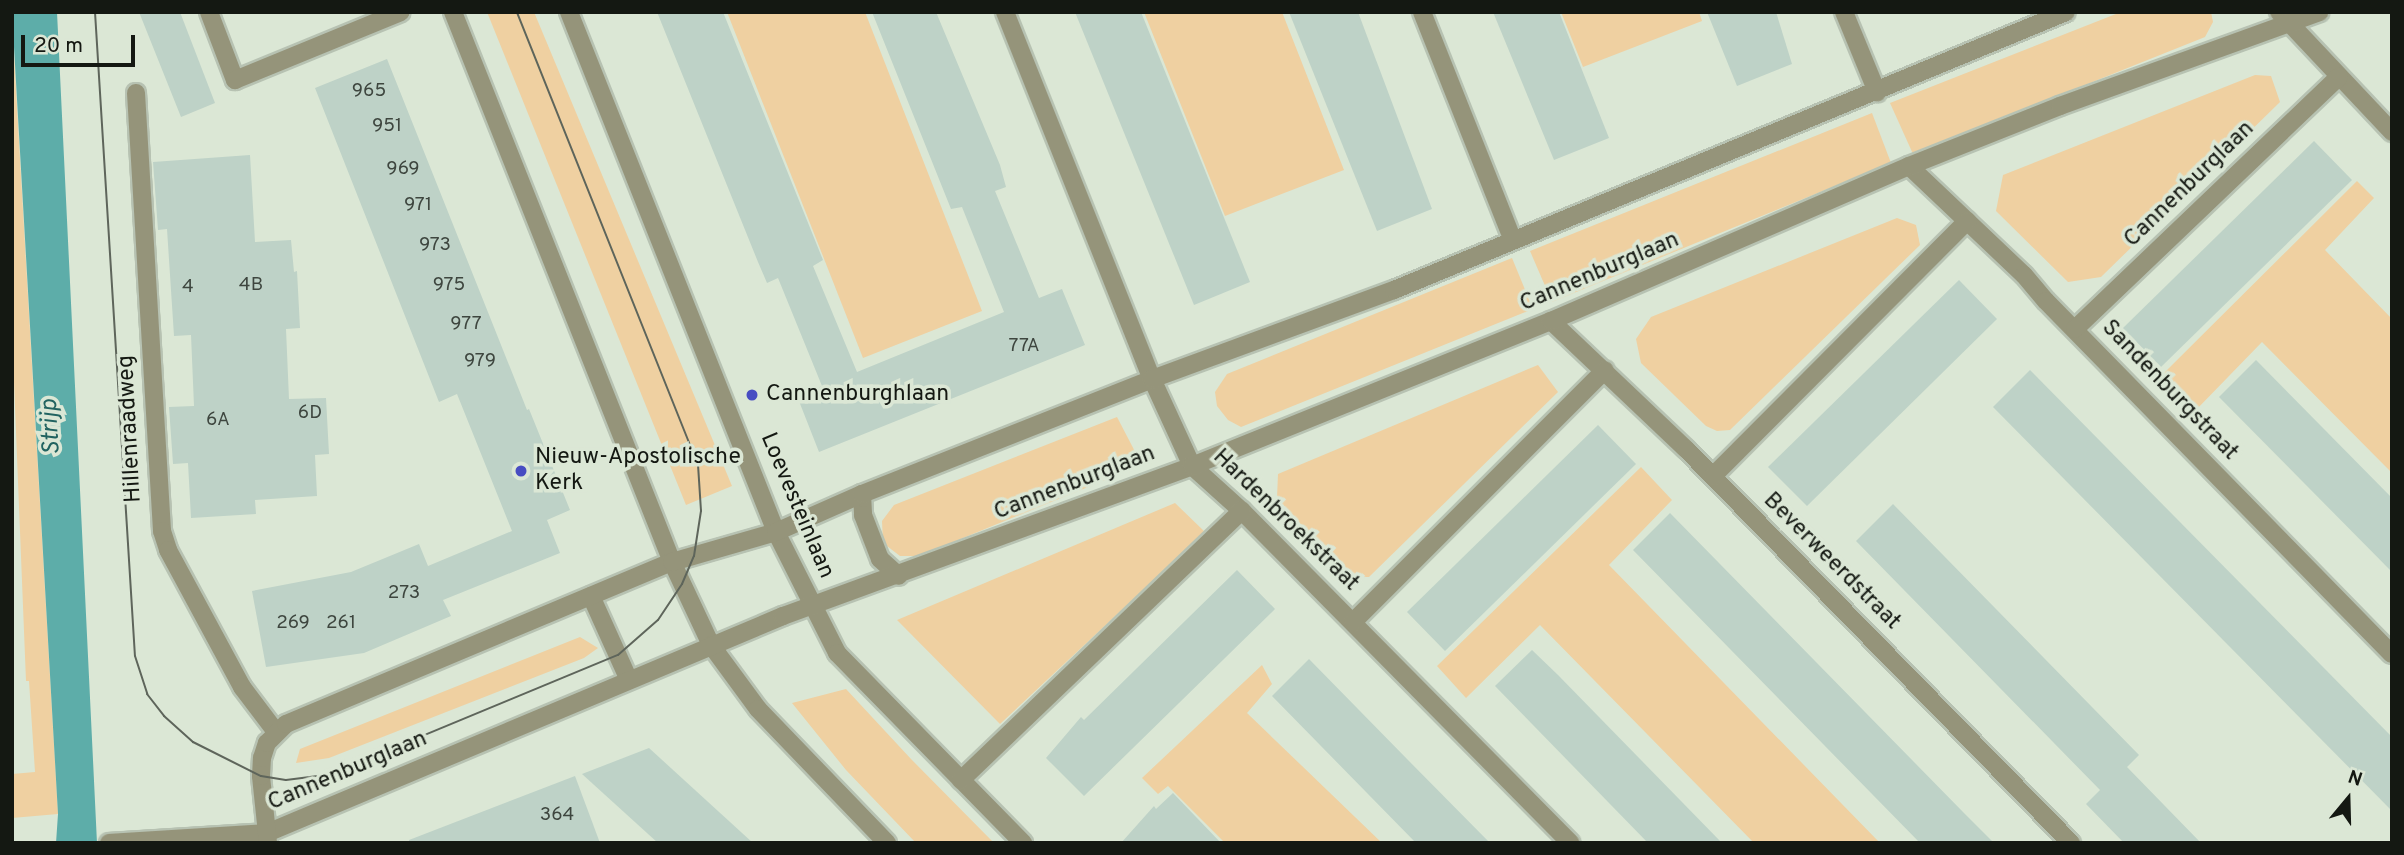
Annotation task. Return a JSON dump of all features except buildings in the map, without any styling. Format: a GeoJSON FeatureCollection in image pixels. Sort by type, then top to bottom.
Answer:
{"type":"FeatureCollection","features":[{"type":"Feature","properties":{"kind":"street"},"geometry":{"type":"LineString","coordinates":[[209,12],[235,80],[401,12]]}},
{"type":"Feature","properties":{"kind":"street"},"geometry":{"type":"LineString","coordinates":[[453,12],[672,562],[711,645],[758,709],[887,843]]}},
{"type":"Feature","properties":{"kind":"street","name":"Loevesteinlaan"},"geometry":{"type":"LineString","coordinates":[[569,12],[729,406],[776,532],[811,605],[838,653],[1023,843]]}},
{"type":"Feature","properties":{"kind":"street","name":"Hardenbroekstraat"},"geometry":{"type":"LineString","coordinates":[[1005,12],[1152,379],[1192,466],[1242,511],[1570,843]]}},
{"type":"Feature","properties":{"kind":"street"},"geometry":{"type":"LineString","coordinates":[[1422,12],[1513,242]]}},
{"type":"Feature","properties":{"kind":"street"},"geometry":{"type":"LineString","coordinates":[[1844,12],[1877,92]]}},
{"type":"Feature","properties":{"kind":"street"},"geometry":{"type":"LineString","coordinates":[[276,732],[286,724],[672,562],[776,532],[862,494],[1152,379],[1394,290],[2066,12]]}},
{"type":"Feature","properties":{"kind":"street","name":"Cannenburglaan"},"geometry":{"type":"LineString","coordinates":[[276,732],[267,743],[262,758],[261,776],[268,838],[711,645],[811,605],[899,576],[1192,466],[1551,321],[1909,166],[2283,19],[2319,12]]}},
{"type":"Feature","properties":{"kind":"street"},"geometry":{"type":"LineString","coordinates":[[2283,19],[2392,132]]}},
{"type":"Feature","properties":{"kind":"street","name":"Cannenburglaan"},"geometry":{"type":"LineString","coordinates":[[2075,329],[2339,77]]}},
{"type":"Feature","properties":{"kind":"street","name":"Hillenraadweg"},"geometry":{"type":"LineString","coordinates":[[136,93],[162,531],[168,550],[242,687],[276,732]]}},
{"type":"Feature","properties":{"kind":"street","name":"Sandenburgstraat"},"geometry":{"type":"LineString","coordinates":[[1909,166],[1967,220],[2392,653]]}},
{"type":"Feature","properties":{"kind":"street"},"geometry":{"type":"LineString","coordinates":[[1713,476],[1967,220]]}},
{"type":"Feature","properties":{"kind":"street","name":"Beverweerdstraat"},"geometry":{"type":"LineString","coordinates":[[1551,321],[1605,369],[1713,476],[2071,843]]}},
{"type":"Feature","properties":{"kind":"street"},"geometry":{"type":"LineString","coordinates":[[1353,622],[1605,369]]}},
{"type":"Feature","properties":{"kind":"street"},"geometry":{"type":"LineString","coordinates":[[862,494],[863,515],[880,559],[899,576]]}},
{"type":"Feature","properties":{"kind":"street"},"geometry":{"type":"LineString","coordinates":[[961,780],[1242,511]]}},
{"type":"Feature","properties":{"kind":"street"},"geometry":{"type":"LineString","coordinates":[[591,596],[629,680]]}},
{"type":"Feature","properties":{"kind":"street"},"geometry":{"type":"LineString","coordinates":[[109,843],[268,838]]}},
{"type":"Feature","properties":{"kind":"shaded area"},"geometry":{"type":"Polygon","coordinates":[[[487,12],[534,12],[732,486],[686,505],[487,12]]]}},
{"type":"Feature","properties":{"kind":"shaded area"},"geometry":{"type":"Polygon","coordinates":[[[727,12],[865,12],[982,311],[863,358],[727,12]]]}},
{"type":"Feature","properties":{"kind":"shaded area"},"geometry":{"type":"Polygon","coordinates":[[[1144,12],[1282,12],[1344,170],[1225,216],[1144,12]]]}},
{"type":"Feature","properties":{"kind":"shaded area"},"geometry":{"type":"Polygon","coordinates":[[[1561,12],[1699,12],[1702,21],[1583,67],[1561,12]]]}},
{"type":"Feature","properties":{"kind":"shaded area"},"geometry":{"type":"Polygon","coordinates":[[[2121,12],[2211,12],[2213,22],[2205,37],[1913,154],[1890,103],[2121,12]]]}},
{"type":"Feature","properties":{"kind":"shaded area"},"geometry":{"type":"Polygon","coordinates":[[[12,21],[58,814],[12,818],[12,774],[35,772],[29,681],[26,681],[12,332],[12,21]]]}},
{"type":"Feature","properties":{"kind":"shaded area"},"geometry":{"type":"Polygon","coordinates":[[[2255,75],[2271,76],[2280,102],[2101,277],[2068,282],[1996,211],[2003,175],[2255,75]]]}},
{"type":"Feature","properties":{"kind":"shaded area"},"geometry":{"type":"Polygon","coordinates":[[[1872,113],[1891,163],[1552,302],[1530,251],[1872,113]]]}},
{"type":"Feature","properties":{"kind":"shaded area"},"geometry":{"type":"Polygon","coordinates":[[[2357,181],[2374,198],[2325,250],[2392,319],[2392,473],[2262,342],[2195,411],[2162,375],[2357,181]]]}},
{"type":"Feature","properties":{"kind":"shaded area"},"geometry":{"type":"Polygon","coordinates":[[[1897,218],[1916,225],[1920,245],[1730,430],[1717,431],[1706,426],[1641,363],[1636,339],[1651,317],[1897,218]]]}},
{"type":"Feature","properties":{"kind":"shaded area"},"geometry":{"type":"Polygon","coordinates":[[[1512,258],[1533,309],[1241,427],[1228,420],[1217,406],[1215,392],[1227,374],[1512,258]]]}},
{"type":"Feature","properties":{"kind":"shaded area"},"geometry":{"type":"Polygon","coordinates":[[[1538,365],[1558,392],[1369,577],[1349,577],[1277,498],[1278,474],[1538,365]]]}},
{"type":"Feature","properties":{"kind":"shaded area"},"geometry":{"type":"Polygon","coordinates":[[[1117,417],[1142,465],[919,556],[900,556],[883,543],[882,521],[894,505],[1117,417]]]}},
{"type":"Feature","properties":{"kind":"shaded area"},"geometry":{"type":"Polygon","coordinates":[[[1641,467],[1672,500],[1609,565],[1880,843],[1754,843],[1540,625],[1466,698],[1437,666],[1641,467]]]}},
{"type":"Feature","properties":{"kind":"shaded area"},"geometry":{"type":"Polygon","coordinates":[[[1175,503],[1205,532],[1000,724],[897,620],[1175,503]]]}},
{"type":"Feature","properties":{"kind":"shaded area"},"geometry":{"type":"Polygon","coordinates":[[[580,637],[598,648],[584,658],[329,758],[296,763],[300,749],[580,637]]]}},
{"type":"Feature","properties":{"kind":"shaded area"},"geometry":{"type":"Polygon","coordinates":[[[1262,665],[1272,684],[1247,713],[1382,843],[1225,843],[1168,786],[1158,794],[1142,778],[1262,665]]]}},
{"type":"Feature","properties":{"kind":"shaded area"},"geometry":{"type":"Polygon","coordinates":[[[846,689],[994,843],[916,843],[846,770],[792,703],[846,689]]]}},
{"type":"Feature","properties":{"kind":"water","name":"Strijp"},"geometry":{"type":"Polygon","coordinates":[[[12,12],[57,12],[97,843],[56,843],[58,814],[12,12]]]}},
{"type":"Feature","properties":{"kind":"tram line"},"geometry":{"type":"LineString","coordinates":[[95,12],[135,656],[147,694],[164,716],[193,742],[261,776],[286,780],[318,776],[357,763],[618,655],[658,620],[682,584],[694,556],[701,511],[698,465],[517,12]]}},
{"type":"Feature","properties":{"kind":"place","name":"Cannenburghlaan"},"geometry":{"type":"Point","coordinates":[752,395]}},
{"type":"Feature","properties":{"kind":"place","name":"Nieuw-Apostolische Kerk"},"geometry":{"type":"Point","coordinates":[521,471]}}]}
